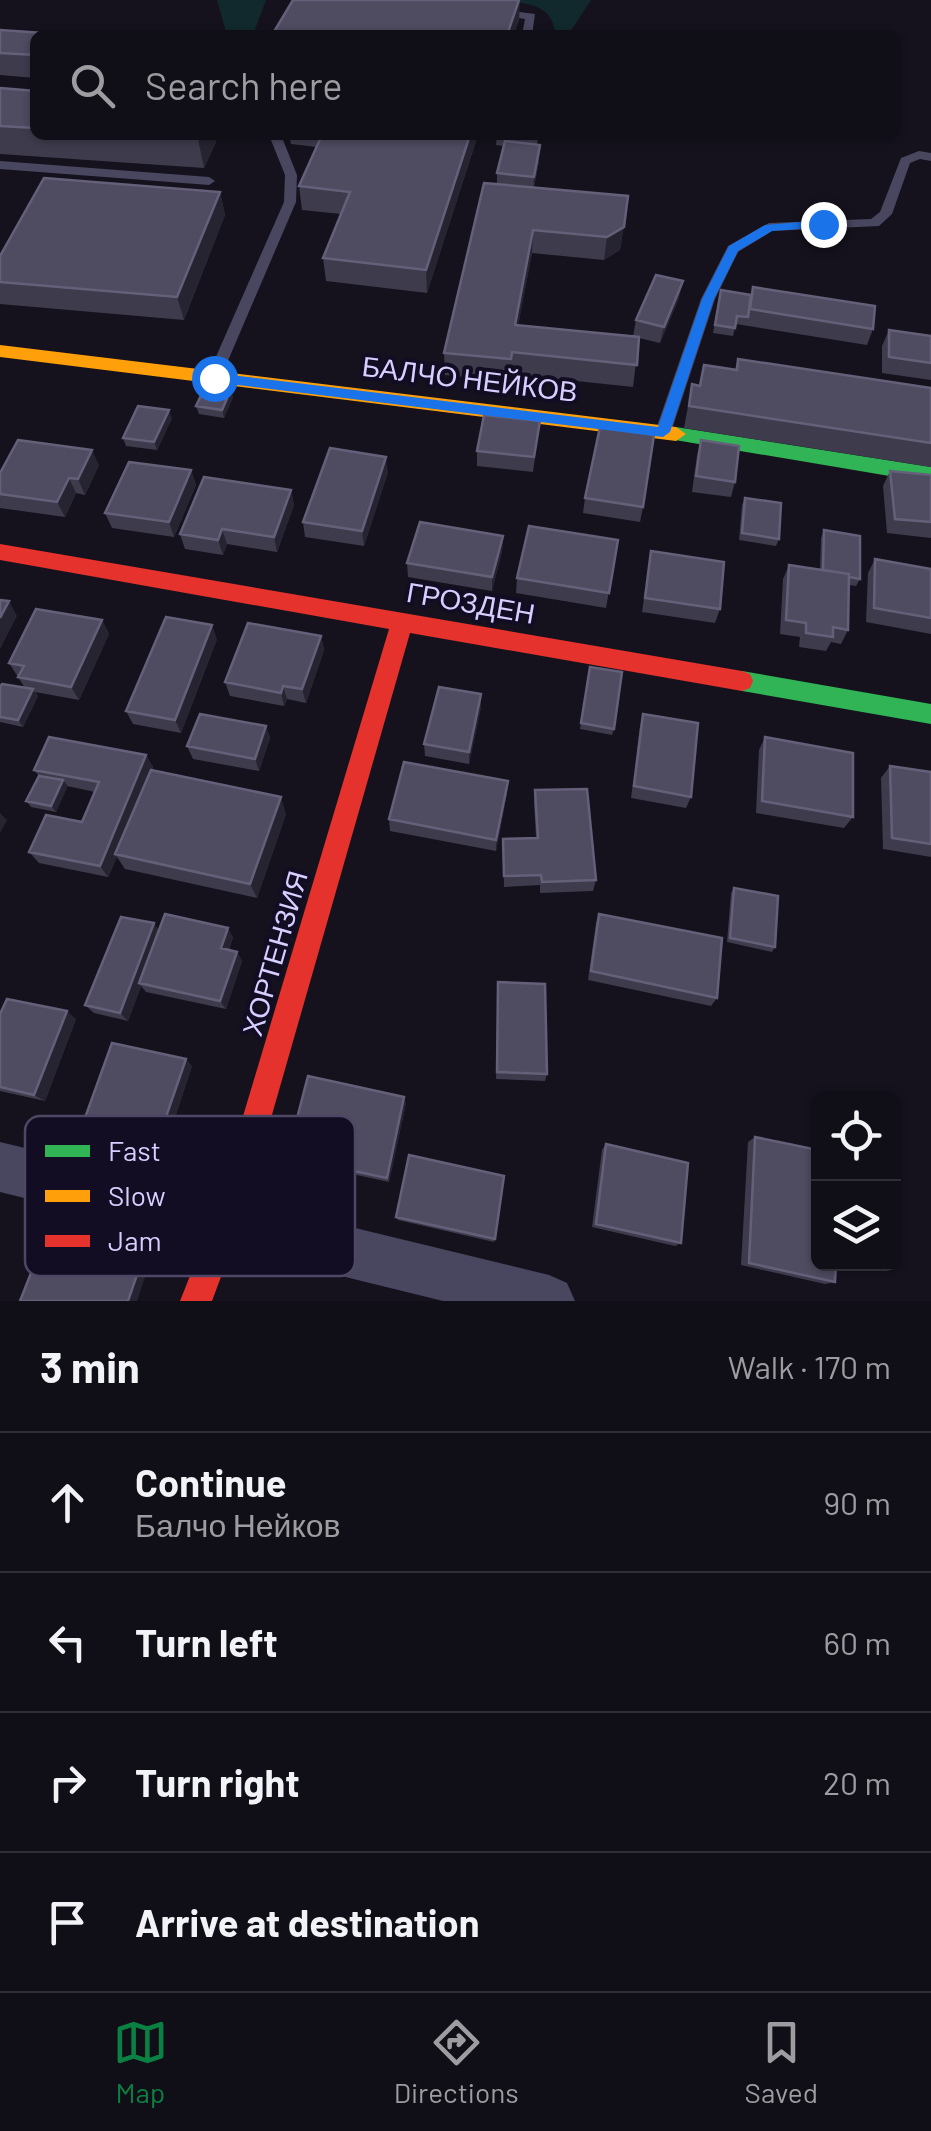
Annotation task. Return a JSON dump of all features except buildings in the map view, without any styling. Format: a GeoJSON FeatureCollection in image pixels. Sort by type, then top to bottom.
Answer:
{"type":"FeatureCollection","features":[{"type":"Feature","properties":{"kind":"street","name":"БАЛЧО НЕЙКОВ"},"geometry":{"type":"LineString","coordinates":[[0,352],[663,432],[931,476]]}},
{"type":"Feature","properties":{"kind":"street","name":"ГРОЗДЕН"},"geometry":{"type":"LineString","coordinates":[[0,552],[931,714]]}},
{"type":"Feature","properties":{"kind":"street","name":"ХОРТЕНЗИЯ"},"geometry":{"type":"LineString","coordinates":[[257,1116],[403,620]]}},
{"type":"Feature","properties":{"kind":"street"},"geometry":{"type":"LineString","coordinates":[[0,1167],[25,1173]]}},
{"type":"Feature","properties":{"kind":"street"},"geometry":{"type":"LineString","coordinates":[[355,1254],[549,1301]]}},
{"type":"Feature","properties":{"kind":"street","name":"ХОРТЕНЗИЯ"},"geometry":{"type":"LineString","coordinates":[[196,1301],[206,1276]]}},
{"type":"Feature","properties":{"kind":"lane"},"geometry":{"type":"LineString","coordinates":[[489,11],[531,16],[528,30]]}},
{"type":"Feature","properties":{"kind":"lane"},"geometry":{"type":"LineString","coordinates":[[214,378],[290,202],[291,175],[277,140]]}},
{"type":"Feature","properties":{"kind":"lane"},"geometry":{"type":"LineString","coordinates":[[663,432],[708,299],[734,249],[769,228],[874,223],[886,214],[905,161],[919,155],[931,157]]}},
{"type":"Feature","properties":{"kind":"lane"},"geometry":{"type":"LineString","coordinates":[[0,165],[209,180]]}},
{"type":"Feature","properties":{"kind":"green space"},"geometry":{"type":"Polygon","coordinates":[[[217,0],[266,0],[255,30],[226,30],[217,0]]]}},
{"type":"Feature","properties":{"kind":"green space"},"geometry":{"type":"Polygon","coordinates":[[[489,0],[591,0],[571,30],[554,30],[541,9],[489,0]]]}},
{"type":"Feature","properties":{"kind":"traffic: fast"},"geometry":{"type":"LineString","coordinates":[[676,434],[931,475]]}},
{"type":"Feature","properties":{"kind":"traffic: fast"},"geometry":{"type":"LineString","coordinates":[[742,681],[931,714]]}},
{"type":"Feature","properties":{"kind":"traffic: slow"},"geometry":{"type":"LineString","coordinates":[[0,351],[676,434]]}},
{"type":"Feature","properties":{"kind":"traffic: jam"},"geometry":{"type":"LineString","coordinates":[[0,552],[742,681]]}},
{"type":"Feature","properties":{"kind":"traffic: jam"},"geometry":{"type":"LineString","coordinates":[[257,1116],[403,620]]}},
{"type":"Feature","properties":{"kind":"traffic: jam"},"geometry":{"type":"LineString","coordinates":[[196,1301],[206,1276]]}},
{"type":"Feature","properties":{"kind":"route"},"geometry":{"type":"LineString","coordinates":[[214,378],[663,432],[708,299],[734,249],[769,228],[823,224]]}}]}
